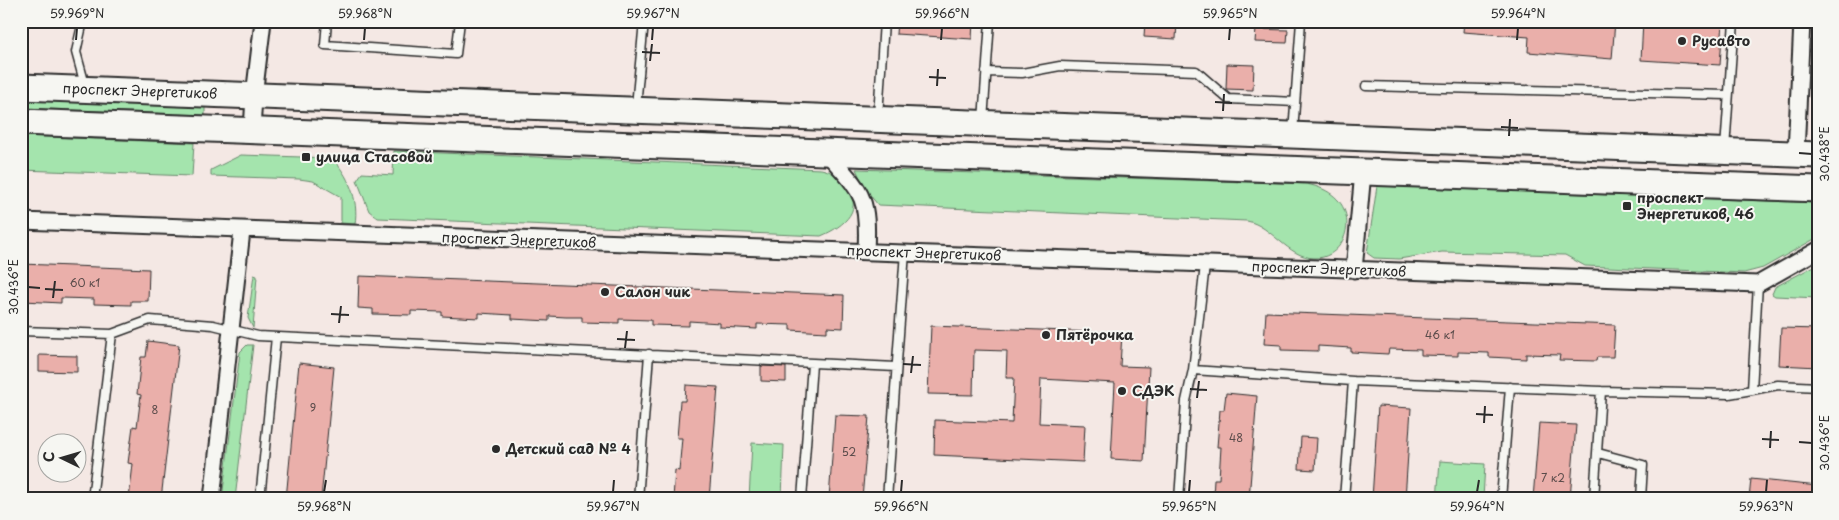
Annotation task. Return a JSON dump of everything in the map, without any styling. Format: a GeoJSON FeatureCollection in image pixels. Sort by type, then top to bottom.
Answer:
{"type":"FeatureCollection","features":[{"type":"Feature","properties":{"kind":"main road","name":"проспект Энергетиков"},"geometry":{"type":"LineString","coordinates":[[21,87],[1807,154]]}},
{"type":"Feature","properties":{"kind":"main road"},"geometry":{"type":"LineString","coordinates":[[21,122],[1818,189]]}},
{"type":"Feature","properties":{"kind":"street"},"geometry":{"type":"LineString","coordinates":[[252,131],[263,21]]}},
{"type":"Feature","properties":{"kind":"street"},"geometry":{"type":"LineString","coordinates":[[1802,21],[1807,154]]}},
{"type":"Feature","properties":{"kind":"street"},"geometry":{"type":"LineString","coordinates":[[826,152],[858,188],[870,214],[866,251]]}},
{"type":"Feature","properties":{"kind":"street"},"geometry":{"type":"LineString","coordinates":[[1354,270],[1363,172]]}},
{"type":"Feature","properties":{"kind":"street","name":"проспект Энергетиков"},"geometry":{"type":"LineString","coordinates":[[21,221],[905,252],[1205,266],[1758,284]]}},
{"type":"Feature","properties":{"kind":"street"},"geometry":{"type":"LineString","coordinates":[[212,499],[233,330],[242,230]]}},
{"type":"Feature","properties":{"kind":"street"},"geometry":{"type":"LineString","coordinates":[[1758,284],[1818,250]]}},
{"type":"Feature","properties":{"kind":"lane"},"geometry":{"type":"LineString","coordinates":[[83,21],[76,52],[87,89]]}},
{"type":"Feature","properties":{"kind":"lane"},"geometry":{"type":"LineString","coordinates":[[327,21],[325,45],[456,54],[460,21]]}},
{"type":"Feature","properties":{"kind":"lane"},"geometry":{"type":"LineString","coordinates":[[636,110],[644,21]]}},
{"type":"Feature","properties":{"kind":"lane"},"geometry":{"type":"LineString","coordinates":[[878,119],[884,21]]}},
{"type":"Feature","properties":{"kind":"lane"},"geometry":{"type":"LineString","coordinates":[[983,123],[990,21]]}},
{"type":"Feature","properties":{"kind":"lane"},"geometry":{"type":"LineString","coordinates":[[1293,135],[1301,21]]}},
{"type":"Feature","properties":{"kind":"lane"},"geometry":{"type":"LineString","coordinates":[[1724,151],[1734,21]]}},
{"type":"Feature","properties":{"kind":"lane"},"geometry":{"type":"LineString","coordinates":[[986,72],[1022,73],[1060,66],[1196,71],[1228,99],[1295,102]]}},
{"type":"Feature","properties":{"kind":"lane"},"geometry":{"type":"LineString","coordinates":[[1366,86],[1727,95]]}},
{"type":"Feature","properties":{"kind":"lane"},"geometry":{"type":"LineString","coordinates":[[887,499],[905,252]]}},
{"type":"Feature","properties":{"kind":"lane"},"geometry":{"type":"LineString","coordinates":[[1180,499],[1186,401],[1193,370],[1205,266]]}},
{"type":"Feature","properties":{"kind":"lane"},"geometry":{"type":"LineString","coordinates":[[1752,390],[1758,284]]}},
{"type":"Feature","properties":{"kind":"lane"},"geometry":{"type":"LineString","coordinates":[[21,331],[112,334],[150,320],[213,325],[258,336],[649,354],[896,368]]}},
{"type":"Feature","properties":{"kind":"lane"},"geometry":{"type":"LineString","coordinates":[[92,499],[112,334]]}},
{"type":"Feature","properties":{"kind":"lane"},"geometry":{"type":"LineString","coordinates":[[260,499],[276,337]]}},
{"type":"Feature","properties":{"kind":"lane"},"geometry":{"type":"LineString","coordinates":[[638,499],[649,354]]}},
{"type":"Feature","properties":{"kind":"lane"},"geometry":{"type":"LineString","coordinates":[[802,499],[812,364]]}},
{"type":"Feature","properties":{"kind":"lane"},"geometry":{"type":"LineString","coordinates":[[1193,370],[1353,381],[1601,391],[1729,394],[1778,385],[1818,387]]}},
{"type":"Feature","properties":{"kind":"lane"},"geometry":{"type":"LineString","coordinates":[[1344,499],[1353,381]]}},
{"type":"Feature","properties":{"kind":"lane"},"geometry":{"type":"LineString","coordinates":[[1501,499],[1510,387]]}},
{"type":"Feature","properties":{"kind":"lane"},"geometry":{"type":"LineString","coordinates":[[1594,499],[1601,391]]}},
{"type":"Feature","properties":{"kind":"lane"},"geometry":{"type":"LineString","coordinates":[[1598,453],[1643,465],[1641,499]]}},
{"type":"Feature","properties":{"kind":"green space"},"geometry":{"type":"Polygon","coordinates":[[[21,98],[205,105],[205,115],[21,108],[21,98]]]}},
{"type":"Feature","properties":{"kind":"green space"},"geometry":{"type":"Polygon","coordinates":[[[21,136],[194,143],[192,176],[21,170],[21,136]]]}},
{"type":"Feature","properties":{"kind":"green space"},"geometry":{"type":"Polygon","coordinates":[[[394,151],[821,169],[834,174],[844,184],[853,201],[853,208],[845,221],[821,236],[378,218],[369,211],[357,180],[362,173],[393,175],[394,151]]]}},
{"type":"Feature","properties":{"kind":"green space"},"geometry":{"type":"Polygon","coordinates":[[[241,155],[332,158],[343,172],[351,188],[356,215],[355,224],[341,223],[341,197],[313,181],[211,176],[211,170],[241,155]]]}},
{"type":"Feature","properties":{"kind":"green space"},"geometry":{"type":"Polygon","coordinates":[[[856,169],[1306,184],[1326,190],[1338,200],[1345,213],[1347,226],[1344,238],[1337,249],[1327,256],[1314,258],[1296,252],[1264,229],[1247,221],[878,205],[865,189],[856,169]]]}},
{"type":"Feature","properties":{"kind":"green space"},"geometry":{"type":"Polygon","coordinates":[[[1377,186],[1818,203],[1818,237],[1763,268],[1744,273],[1585,266],[1565,255],[1442,252],[1399,259],[1374,258],[1367,253],[1377,186]]]}},
{"type":"Feature","properties":{"kind":"green space"},"geometry":{"type":"Polygon","coordinates":[[[1818,264],[1818,298],[1775,296],[1772,294],[1775,287],[1818,264]]]}},
{"type":"Feature","properties":{"kind":"green space"},"geometry":{"type":"Polygon","coordinates":[[[254,275],[257,276],[253,328],[248,318],[254,275]]]}},
{"type":"Feature","properties":{"kind":"green space"},"geometry":{"type":"Polygon","coordinates":[[[247,345],[253,345],[235,499],[222,499],[240,352],[247,345]]]}},
{"type":"Feature","properties":{"kind":"green space"},"geometry":{"type":"Polygon","coordinates":[[[752,443],[784,445],[782,499],[749,499],[752,443]]]}},
{"type":"Feature","properties":{"kind":"green space"},"geometry":{"type":"Polygon","coordinates":[[[1440,461],[1485,464],[1483,499],[1437,499],[1440,461]]]}},
{"type":"Feature","properties":{"kind":"building"},"geometry":{"type":"Polygon","coordinates":[[[897,21],[973,21],[972,39],[896,34],[897,21]]]}},
{"type":"Feature","properties":{"kind":"building"},"geometry":{"type":"Polygon","coordinates":[[[1145,21],[1177,21],[1176,39],[1144,37],[1145,21]]]}},
{"type":"Feature","properties":{"kind":"building"},"geometry":{"type":"Polygon","coordinates":[[[1464,21],[1615,21],[1612,59],[1528,52],[1529,37],[1463,32],[1464,21]]]}},
{"type":"Feature","properties":{"kind":"building","name":"Русавто"},"geometry":{"type":"Polygon","coordinates":[[[1643,21],[1723,21],[1720,65],[1641,60],[1643,21]]]}},
{"type":"Feature","properties":{"kind":"building"},"geometry":{"type":"Polygon","coordinates":[[[1256,29],[1288,30],[1287,43],[1255,42],[1256,29]]]}},
{"type":"Feature","properties":{"kind":"building"},"geometry":{"type":"Polygon","coordinates":[[[1227,64],[1254,65],[1253,90],[1226,89],[1227,64]]]}},
{"type":"Feature","properties":{"kind":"building"},"geometry":{"type":"Polygon","coordinates":[[[21,264],[149,269],[148,301],[131,301],[131,305],[94,304],[94,299],[61,298],[61,303],[24,301],[24,297],[21,296],[21,264]]]}},
{"type":"Feature","properties":{"kind":"building"},"geometry":{"type":"Polygon","coordinates":[[[359,276],[844,295],[843,328],[827,327],[827,332],[790,330],[790,325],[757,324],[757,329],[720,327],[720,323],[689,321],[689,326],[651,325],[651,320],[619,319],[619,323],[582,322],[582,317],[549,316],[549,321],[512,319],[512,315],[479,313],[479,318],[442,316],[442,312],[411,311],[411,315],[373,314],[373,309],[358,308],[359,276]]]}},
{"type":"Feature","properties":{"kind":"building"},"geometry":{"type":"Polygon","coordinates":[[[1266,312],[1615,325],[1613,357],[1597,357],[1596,361],[1559,360],[1560,355],[1526,354],[1526,359],[1489,357],[1489,353],[1458,352],[1458,356],[1421,355],[1421,350],[1389,349],[1388,354],[1351,352],[1351,348],[1318,346],[1318,351],[1281,350],[1281,345],[1264,344],[1266,312]]]}},
{"type":"Feature","properties":{"kind":"building"},"geometry":{"type":"Polygon","coordinates":[[[931,326],[1122,333],[1120,366],[1149,367],[1144,461],[1111,459],[1115,383],[1041,379],[1039,423],[1085,425],[1083,462],[934,455],[935,420],[1012,423],[1014,378],[1006,378],[1007,351],[974,350],[973,395],[928,394],[931,326]]]}},
{"type":"Feature","properties":{"kind":"building"},"geometry":{"type":"Polygon","coordinates":[[[1781,328],[1818,329],[1818,367],[1779,365],[1781,328]]]}},
{"type":"Feature","properties":{"kind":"building"},"geometry":{"type":"Polygon","coordinates":[[[148,341],[179,345],[161,499],[129,499],[133,464],[128,463],[133,426],[137,427],[141,395],[137,394],[141,357],[146,357],[148,341]]]}},
{"type":"Feature","properties":{"kind":"building"},"geometry":{"type":"Polygon","coordinates":[[[39,355],[77,356],[77,372],[39,371],[39,355]]]}},
{"type":"Feature","properties":{"kind":"building"},"geometry":{"type":"Polygon","coordinates":[[[299,363],[334,367],[321,499],[286,499],[299,363]]]}},
{"type":"Feature","properties":{"kind":"building"},"geometry":{"type":"Polygon","coordinates":[[[761,366],[786,367],[786,382],[761,381],[761,366]]]}},
{"type":"Feature","properties":{"kind":"building"},"geometry":{"type":"Polygon","coordinates":[[[686,385],[718,387],[709,499],[673,499],[675,470],[679,471],[682,438],[677,438],[680,401],[685,401],[686,385]]]}},
{"type":"Feature","properties":{"kind":"building"},"geometry":{"type":"Polygon","coordinates":[[[1226,393],[1257,396],[1249,499],[1213,499],[1214,479],[1219,479],[1221,447],[1217,447],[1220,410],[1224,410],[1226,393]]]}},
{"type":"Feature","properties":{"kind":"building"},"geometry":{"type":"Polygon","coordinates":[[[1378,406],[1411,408],[1405,499],[1372,499],[1378,406]]]}},
{"type":"Feature","properties":{"kind":"building"},"geometry":{"type":"Polygon","coordinates":[[[835,415],[869,416],[862,499],[829,499],[835,415]]]}},
{"type":"Feature","properties":{"kind":"building"},"geometry":{"type":"Polygon","coordinates":[[[1539,423],[1576,425],[1570,499],[1533,499],[1539,423]]]}},
{"type":"Feature","properties":{"kind":"building"},"geometry":{"type":"Polygon","coordinates":[[[1301,437],[1317,438],[1315,470],[1299,469],[1301,437]]]}},
{"type":"Feature","properties":{"kind":"building"},"geometry":{"type":"Polygon","coordinates":[[[1751,479],[1818,486],[1818,499],[1749,499],[1751,479]]]}},
{"type":"Feature","properties":{"kind":"place","name":"Русавто"},"geometry":{"type":"Point","coordinates":[1682,41]}},
{"type":"Feature","properties":{"kind":"place","name":"улица Стасовой"},"geometry":{"type":"Point","coordinates":[306,157]}},
{"type":"Feature","properties":{"kind":"place","name":"проспект Энергетиков, 46"},"geometry":{"type":"Point","coordinates":[1627,206]}},
{"type":"Feature","properties":{"kind":"place","name":"Салон чик"},"geometry":{"type":"Point","coordinates":[605,292]}},
{"type":"Feature","properties":{"kind":"place","name":"Пятёрочка"},"geometry":{"type":"Point","coordinates":[1046,335]}},
{"type":"Feature","properties":{"kind":"place","name":"СДЭК"},"geometry":{"type":"Point","coordinates":[1122,391]}},
{"type":"Feature","properties":{"kind":"place","name":"Детский сад № 4"},"geometry":{"type":"Point","coordinates":[496,449]}}]}
